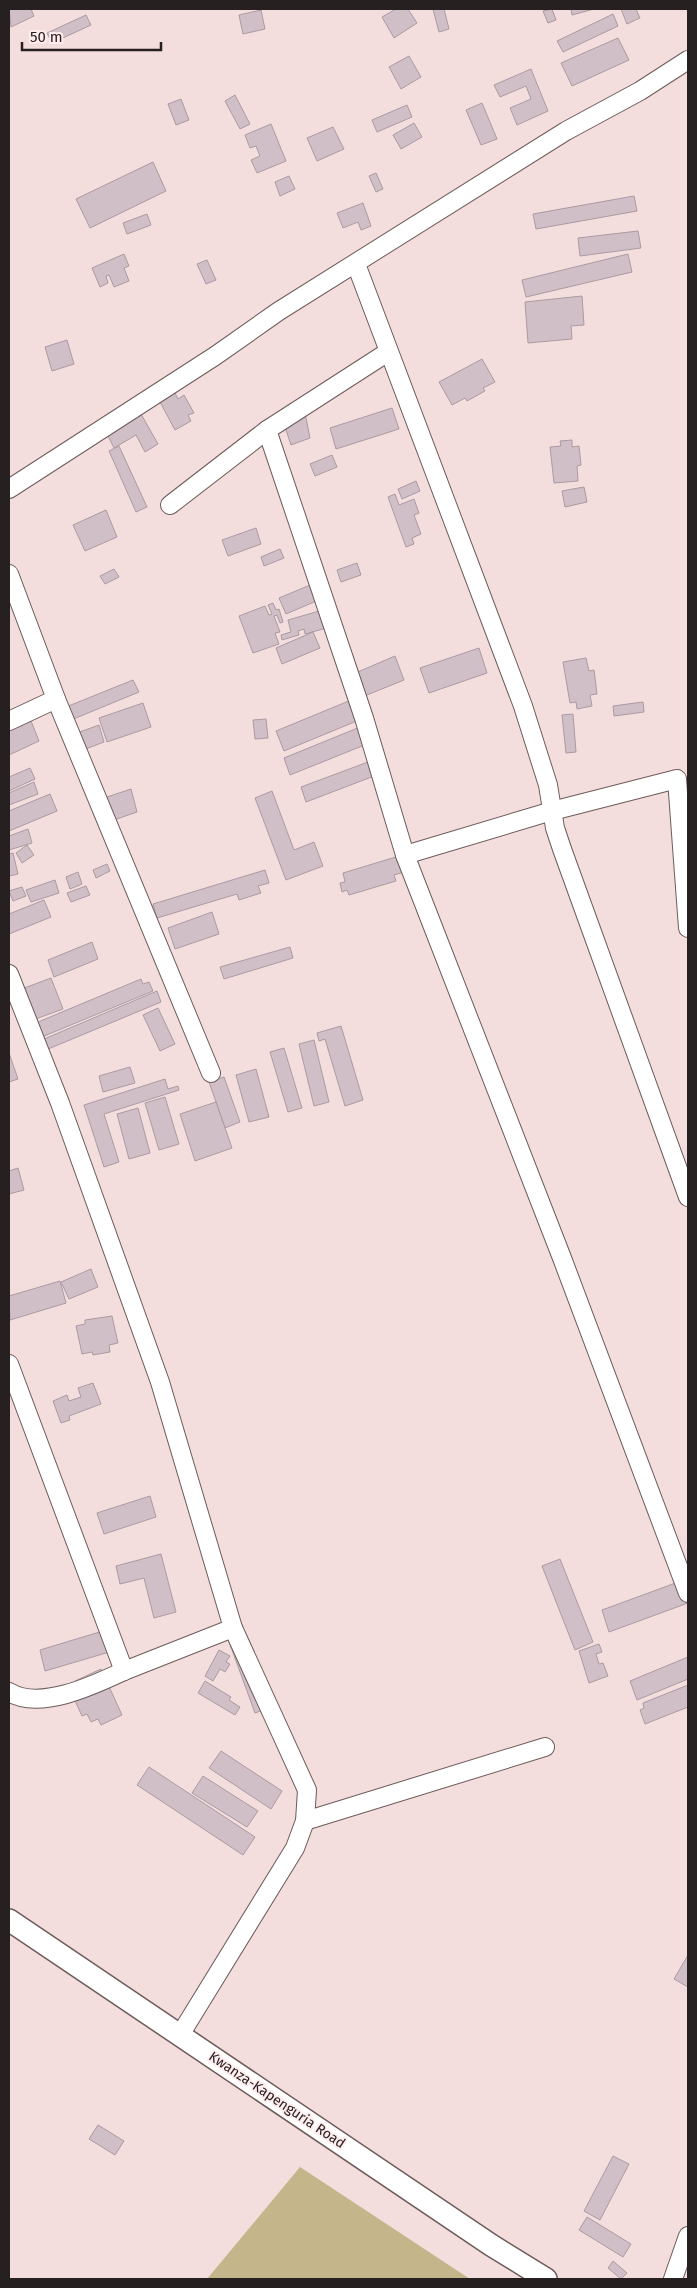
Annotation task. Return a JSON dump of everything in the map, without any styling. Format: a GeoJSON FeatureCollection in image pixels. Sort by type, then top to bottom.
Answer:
{"type":"FeatureCollection","features":[{"type":"Feature","properties":{"kind":"street"},"geometry":{"type":"LineString","coordinates":[[9,489],[215,356],[279,311],[566,131],[640,90],[688,60]]}},
{"type":"Feature","properties":{"kind":"street"},"geometry":{"type":"LineString","coordinates":[[356,264],[523,706],[548,784],[552,811],[562,849],[688,1197]]}},
{"type":"Feature","properties":{"kind":"street"},"geometry":{"type":"LineString","coordinates":[[170,505],[267,430],[388,352]]}},
{"type":"Feature","properties":{"kind":"street"},"geometry":{"type":"LineString","coordinates":[[267,430],[364,718],[405,855],[562,1258],[688,1593]]}},
{"type":"Feature","properties":{"kind":"street"},"geometry":{"type":"LineString","coordinates":[[9,574],[56,699],[212,1073]]}},
{"type":"Feature","properties":{"kind":"street"},"geometry":{"type":"LineString","coordinates":[[9,721],[56,699]]}},
{"type":"Feature","properties":{"kind":"street"},"geometry":{"type":"LineString","coordinates":[[405,855],[552,811],[677,779],[688,928]]}},
{"type":"Feature","properties":{"kind":"street"},"geometry":{"type":"LineString","coordinates":[[9,974],[60,1104],[160,1382],[233,1628],[307,1790],[305,1821],[296,1848],[180,2035]]}},
{"type":"Feature","properties":{"kind":"street"},"geometry":{"type":"LineString","coordinates":[[9,1364],[124,1671]]}},
{"type":"Feature","properties":{"kind":"street"},"geometry":{"type":"LineString","coordinates":[[9,1692],[17,1697],[37,1697],[73,1692],[233,1628]]}},
{"type":"Feature","properties":{"kind":"street"},"geometry":{"type":"LineString","coordinates":[[305,1821],[545,1747]]}},
{"type":"Feature","properties":{"kind":"street","name":"Kwanza-Kapenguria Road"},"geometry":{"type":"LineString","coordinates":[[9,1920],[491,2245],[546,2279]]}},
{"type":"Feature","properties":{"kind":"street"},"geometry":{"type":"LineString","coordinates":[[673,2279],[688,2236]]}},
{"type":"Feature","properties":{"kind":"shaded area"},"geometry":{"type":"Polygon","coordinates":[[[300,2167],[470,2279],[207,2279],[300,2167]]]}},
{"type":"Feature","properties":{"kind":"building"},"geometry":{"type":"Polygon","coordinates":[[[9,9],[31,9],[34,16],[11,27],[9,9]]]}},
{"type":"Feature","properties":{"kind":"building"},"geometry":{"type":"Polygon","coordinates":[[[396,9],[408,9],[417,23],[394,38],[382,17],[396,9]]]}},
{"type":"Feature","properties":{"kind":"building"},"geometry":{"type":"Polygon","coordinates":[[[433,9],[444,9],[449,29],[439,32],[433,9]]]}},
{"type":"Feature","properties":{"kind":"building"},"geometry":{"type":"Polygon","coordinates":[[[552,9],[556,20],[548,23],[543,11],[552,9]]]}},
{"type":"Feature","properties":{"kind":"building"},"geometry":{"type":"Polygon","coordinates":[[[571,9],[594,9],[572,15],[571,9]]]}},
{"type":"Feature","properties":{"kind":"building"},"geometry":{"type":"Polygon","coordinates":[[[621,9],[636,9],[640,18],[627,24],[621,9]]]}},
{"type":"Feature","properties":{"kind":"building"},"geometry":{"type":"Polygon","coordinates":[[[261,10],[265,29],[243,34],[239,15],[261,10]]]}},
{"type":"Feature","properties":{"kind":"building"},"geometry":{"type":"Polygon","coordinates":[[[613,14],[618,26],[563,52],[557,41],[613,14]]]}},
{"type":"Feature","properties":{"kind":"building"},"geometry":{"type":"Polygon","coordinates":[[[86,15],[91,25],[52,43],[47,33],[86,15]]]}},
{"type":"Feature","properties":{"kind":"building"},"geometry":{"type":"Polygon","coordinates":[[[618,38],[629,60],[572,86],[561,63],[618,38]]]}},
{"type":"Feature","properties":{"kind":"building"},"geometry":{"type":"Polygon","coordinates":[[[409,56],[421,77],[401,89],[389,67],[409,56]]]}},
{"type":"Feature","properties":{"kind":"building"},"geometry":{"type":"Polygon","coordinates":[[[531,69],[548,111],[517,125],[510,108],[531,99],[526,86],[500,97],[494,85],[531,69]]]}},
{"type":"Feature","properties":{"kind":"building"},"geometry":{"type":"Polygon","coordinates":[[[235,95],[250,124],[240,129],[225,101],[235,95]]]}},
{"type":"Feature","properties":{"kind":"building"},"geometry":{"type":"Polygon","coordinates":[[[181,99],[189,120],[176,125],[168,104],[181,99]]]}},
{"type":"Feature","properties":{"kind":"building"},"geometry":{"type":"Polygon","coordinates":[[[482,103],[497,139],[481,145],[466,110],[482,103]]]}},
{"type":"Feature","properties":{"kind":"building"},"geometry":{"type":"Polygon","coordinates":[[[407,105],[412,117],[377,132],[372,120],[407,105]]]}},
{"type":"Feature","properties":{"kind":"building"},"geometry":{"type":"Polygon","coordinates":[[[414,123],[422,137],[401,149],[393,135],[414,123]]]}},
{"type":"Feature","properties":{"kind":"building"},"geometry":{"type":"Polygon","coordinates":[[[271,124],[286,161],[257,173],[251,160],[260,156],[256,146],[250,148],[245,135],[271,124]]]}},
{"type":"Feature","properties":{"kind":"building"},"geometry":{"type":"Polygon","coordinates":[[[333,127],[344,149],[317,161],[307,138],[333,127]]]}},
{"type":"Feature","properties":{"kind":"building"},"geometry":{"type":"Polygon","coordinates":[[[153,162],[166,191],[90,228],[76,199],[153,162]]]}},
{"type":"Feature","properties":{"kind":"building"},"geometry":{"type":"Polygon","coordinates":[[[376,173],[383,189],[376,192],[369,176],[376,173]]]}},
{"type":"Feature","properties":{"kind":"building"},"geometry":{"type":"Polygon","coordinates":[[[289,176],[295,189],[280,196],[275,182],[289,176]]]}},
{"type":"Feature","properties":{"kind":"building"},"geometry":{"type":"Polygon","coordinates":[[[634,196],[637,211],[536,229],[533,214],[634,196]]]}},
{"type":"Feature","properties":{"kind":"building"},"geometry":{"type":"Polygon","coordinates":[[[363,203],[371,226],[361,230],[358,222],[343,228],[337,213],[363,203]]]}},
{"type":"Feature","properties":{"kind":"building"},"geometry":{"type":"Polygon","coordinates":[[[147,214],[151,225],[127,234],[123,223],[147,214]]]}},
{"type":"Feature","properties":{"kind":"building"},"geometry":{"type":"Polygon","coordinates":[[[638,231],[641,248],[580,256],[578,238],[638,231]]]}},
{"type":"Feature","properties":{"kind":"building"},"geometry":{"type":"Polygon","coordinates":[[[124,254],[129,266],[124,268],[129,281],[114,287],[109,275],[106,276],[108,283],[100,287],[92,268],[124,254]]]}},
{"type":"Feature","properties":{"kind":"building"},"geometry":{"type":"Polygon","coordinates":[[[628,254],[632,272],[526,297],[522,280],[628,254]]]}},
{"type":"Feature","properties":{"kind":"building"},"geometry":{"type":"Polygon","coordinates":[[[207,260],[216,280],[206,284],[197,264],[207,260]]]}},
{"type":"Feature","properties":{"kind":"building"},"geometry":{"type":"Polygon","coordinates":[[[582,296],[584,325],[571,326],[572,339],[528,343],[525,302],[582,296]]]}},
{"type":"Feature","properties":{"kind":"building"},"geometry":{"type":"Polygon","coordinates":[[[67,340],[74,364],[52,371],[45,347],[67,340]]]}},
{"type":"Feature","properties":{"kind":"building"},"geometry":{"type":"Polygon","coordinates":[[[482,359],[495,382],[483,388],[485,391],[467,401],[465,398],[452,405],[439,382],[482,359]]]}},
{"type":"Feature","properties":{"kind":"building"},"geometry":{"type":"Polygon","coordinates":[[[175,393],[178,399],[184,395],[194,413],[188,415],[191,421],[175,430],[160,402],[175,393]]]}},
{"type":"Feature","properties":{"kind":"building"},"geometry":{"type":"Polygon","coordinates":[[[392,408],[399,429],[336,449],[330,428],[392,408]]]}},
{"type":"Feature","properties":{"kind":"building"},"geometry":{"type":"Polygon","coordinates":[[[280,412],[305,413],[310,438],[291,445],[280,412]]]}},
{"type":"Feature","properties":{"kind":"building"},"geometry":{"type":"Polygon","coordinates":[[[141,414],[158,444],[145,452],[136,435],[114,448],[107,434],[141,414]]]}},
{"type":"Feature","properties":{"kind":"building"},"geometry":{"type":"Polygon","coordinates":[[[572,440],[572,447],[579,446],[581,465],[577,466],[578,481],[554,483],[550,447],[561,446],[560,441],[572,440]]]}},
{"type":"Feature","properties":{"kind":"building"},"geometry":{"type":"Polygon","coordinates":[[[119,446],[147,507],[136,512],[109,451],[119,446]]]}},
{"type":"Feature","properties":{"kind":"building"},"geometry":{"type":"Polygon","coordinates":[[[332,455],[337,467],[315,476],[310,464],[332,455]]]}},
{"type":"Feature","properties":{"kind":"building"},"geometry":{"type":"Polygon","coordinates":[[[416,481],[420,491],[402,499],[398,489],[416,481]]]}},
{"type":"Feature","properties":{"kind":"building"},"geometry":{"type":"Polygon","coordinates":[[[584,487],[587,502],[565,507],[562,491],[584,487]]]}},
{"type":"Feature","properties":{"kind":"building"},"geometry":{"type":"Polygon","coordinates":[[[395,494],[399,505],[414,499],[419,513],[414,515],[421,534],[412,538],[414,544],[406,547],[388,497],[395,494]]]}},
{"type":"Feature","properties":{"kind":"building"},"geometry":{"type":"Polygon","coordinates":[[[106,510],[117,537],[85,551],[73,525],[106,510]]]}},
{"type":"Feature","properties":{"kind":"building"},"geometry":{"type":"Polygon","coordinates":[[[256,528],[261,544],[228,556],[222,540],[256,528]]]}},
{"type":"Feature","properties":{"kind":"building"},"geometry":{"type":"Polygon","coordinates":[[[280,549],[284,558],[264,566],[261,557],[280,549]]]}},
{"type":"Feature","properties":{"kind":"building"},"geometry":{"type":"Polygon","coordinates":[[[357,563],[361,575],[341,582],[337,570],[357,563]]]}},
{"type":"Feature","properties":{"kind":"building"},"geometry":{"type":"Polygon","coordinates":[[[114,569],[119,577],[105,584],[100,576],[114,569]]]}},
{"type":"Feature","properties":{"kind":"building"},"geometry":{"type":"Polygon","coordinates":[[[315,583],[321,599],[286,614],[279,598],[315,583]]]}},
{"type":"Feature","properties":{"kind":"building"},"geometry":{"type":"Polygon","coordinates":[[[273,603],[276,610],[279,609],[283,622],[280,623],[277,615],[274,616],[280,632],[275,633],[279,644],[253,653],[239,616],[265,606],[269,615],[272,614],[268,605],[273,603]]]}},
{"type":"Feature","properties":{"kind":"building"},"geometry":{"type":"Polygon","coordinates":[[[326,609],[330,627],[305,634],[304,629],[298,631],[299,635],[282,640],[281,635],[291,632],[288,620],[326,609]]]}},
{"type":"Feature","properties":{"kind":"building"},"geometry":{"type":"Polygon","coordinates":[[[313,632],[320,648],[282,664],[276,648],[313,632]]]}},
{"type":"Feature","properties":{"kind":"building"},"geometry":{"type":"Polygon","coordinates":[[[479,648],[487,673],[429,693],[420,668],[479,648]]]}},
{"type":"Feature","properties":{"kind":"building"},"geometry":{"type":"Polygon","coordinates":[[[395,656],[404,680],[362,697],[353,674],[395,656]]]}},
{"type":"Feature","properties":{"kind":"building"},"geometry":{"type":"Polygon","coordinates":[[[586,658],[589,671],[594,670],[597,694],[590,695],[592,706],[577,709],[576,702],[570,703],[563,662],[586,658]]]}},
{"type":"Feature","properties":{"kind":"building"},"geometry":{"type":"Polygon","coordinates":[[[133,680],[139,692],[71,720],[66,707],[133,680]]]}},
{"type":"Feature","properties":{"kind":"building"},"geometry":{"type":"Polygon","coordinates":[[[356,698],[364,718],[284,751],[276,731],[356,698]]]}},
{"type":"Feature","properties":{"kind":"building"},"geometry":{"type":"Polygon","coordinates":[[[643,702],[644,712],[614,716],[613,706],[643,702]]]}},
{"type":"Feature","properties":{"kind":"building"},"geometry":{"type":"Polygon","coordinates":[[[143,703],[151,727],[107,742],[99,718],[143,703]]]}},
{"type":"Feature","properties":{"kind":"building"},"geometry":{"type":"Polygon","coordinates":[[[573,714],[576,752],[566,753],[562,715],[573,714]]]}},
{"type":"Feature","properties":{"kind":"building"},"geometry":{"type":"Polygon","coordinates":[[[266,719],[268,738],[255,739],[253,720],[266,719]]]}},
{"type":"Feature","properties":{"kind":"building"},"geometry":{"type":"Polygon","coordinates":[[[31,721],[39,741],[9,755],[9,731],[31,721]]]}},
{"type":"Feature","properties":{"kind":"building"},"geometry":{"type":"Polygon","coordinates":[[[99,725],[104,742],[83,750],[77,733],[99,725]]]}},
{"type":"Feature","properties":{"kind":"building"},"geometry":{"type":"Polygon","coordinates":[[[365,725],[372,742],[290,775],[284,758],[365,725]]]}},
{"type":"Feature","properties":{"kind":"building"},"geometry":{"type":"Polygon","coordinates":[[[376,759],[382,773],[306,802],[301,787],[376,759]]]}},
{"type":"Feature","properties":{"kind":"building"},"geometry":{"type":"Polygon","coordinates":[[[30,768],[35,779],[9,791],[9,777],[30,768]]]}},
{"type":"Feature","properties":{"kind":"building"},"geometry":{"type":"Polygon","coordinates":[[[34,782],[38,794],[9,805],[9,793],[34,782]]]}},
{"type":"Feature","properties":{"kind":"building"},"geometry":{"type":"Polygon","coordinates":[[[131,789],[137,812],[111,821],[104,798],[131,789]]]}},
{"type":"Feature","properties":{"kind":"building"},"geometry":{"type":"Polygon","coordinates":[[[272,791],[294,850],[314,842],[323,866],[286,880],[255,798],[272,791]]]}},
{"type":"Feature","properties":{"kind":"building"},"geometry":{"type":"Polygon","coordinates":[[[50,794],[57,811],[9,831],[9,811],[50,794]]]}},
{"type":"Feature","properties":{"kind":"building"},"geometry":{"type":"Polygon","coordinates":[[[28,829],[32,843],[9,850],[9,836],[28,829]]]}},
{"type":"Feature","properties":{"kind":"building"},"geometry":{"type":"Polygon","coordinates":[[[27,845],[34,855],[22,863],[16,853],[27,845]]]}},
{"type":"Feature","properties":{"kind":"building"},"geometry":{"type":"Polygon","coordinates":[[[13,853],[18,874],[9,876],[9,854],[13,853]]]}},
{"type":"Feature","properties":{"kind":"building"},"geometry":{"type":"Polygon","coordinates":[[[399,856],[404,872],[394,875],[396,881],[349,895],[347,890],[342,892],[340,883],[345,882],[343,873],[399,856]]]}},
{"type":"Feature","properties":{"kind":"building"},"geometry":{"type":"Polygon","coordinates":[[[107,864],[110,871],[96,878],[93,870],[107,864]]]}},
{"type":"Feature","properties":{"kind":"building"},"geometry":{"type":"Polygon","coordinates":[[[265,870],[269,883],[258,886],[261,893],[239,900],[237,894],[157,918],[153,904],[265,870]]]}},
{"type":"Feature","properties":{"kind":"building"},"geometry":{"type":"Polygon","coordinates":[[[78,872],[82,884],[70,889],[66,877],[78,872]]]}},
{"type":"Feature","properties":{"kind":"building"},"geometry":{"type":"Polygon","coordinates":[[[55,880],[59,893],[31,902],[26,890],[55,880]]]}},
{"type":"Feature","properties":{"kind":"building"},"geometry":{"type":"Polygon","coordinates":[[[86,886],[90,895],[71,902],[67,893],[86,886]]]}},
{"type":"Feature","properties":{"kind":"building"},"geometry":{"type":"Polygon","coordinates":[[[22,887],[26,896],[13,901],[9,891],[22,887]]]}},
{"type":"Feature","properties":{"kind":"building"},"geometry":{"type":"Polygon","coordinates":[[[44,900],[51,917],[9,934],[9,914],[44,900]]]}},
{"type":"Feature","properties":{"kind":"building"},"geometry":{"type":"Polygon","coordinates":[[[212,912],[219,934],[175,949],[168,928],[212,912]]]}},
{"type":"Feature","properties":{"kind":"building"},"geometry":{"type":"Polygon","coordinates":[[[92,942],[98,959],[54,977],[48,960],[92,942]]]}},
{"type":"Feature","properties":{"kind":"building"},"geometry":{"type":"Polygon","coordinates":[[[290,947],[293,958],[224,979],[220,967],[290,947]]]}},
{"type":"Feature","properties":{"kind":"building"},"geometry":{"type":"Polygon","coordinates":[[[51,978],[63,1009],[30,1021],[19,990],[51,978]]]}},
{"type":"Feature","properties":{"kind":"building"},"geometry":{"type":"Polygon","coordinates":[[[141,979],[143,984],[149,982],[153,991],[37,1039],[31,1025],[141,979]]]}},
{"type":"Feature","properties":{"kind":"building"},"geometry":{"type":"Polygon","coordinates":[[[157,991],[161,1002],[41,1052],[37,1042],[157,991]]]}},
{"type":"Feature","properties":{"kind":"building"},"geometry":{"type":"Polygon","coordinates":[[[158,1008],[175,1044],[160,1051],[143,1015],[158,1008]]]}},
{"type":"Feature","properties":{"kind":"building"},"geometry":{"type":"Polygon","coordinates":[[[341,1026],[363,1100],[345,1106],[325,1039],[319,1041],[317,1033],[341,1026]]]}},
{"type":"Feature","properties":{"kind":"building"},"geometry":{"type":"Polygon","coordinates":[[[314,1040],[329,1102],[314,1106],[299,1044],[314,1040]]]}},
{"type":"Feature","properties":{"kind":"building"},"geometry":{"type":"Polygon","coordinates":[[[284,1048],[302,1108],[288,1112],[270,1052],[284,1048]]]}},
{"type":"Feature","properties":{"kind":"building"},"geometry":{"type":"Polygon","coordinates":[[[9,1053],[18,1079],[9,1082],[9,1053]]]}},
{"type":"Feature","properties":{"kind":"building"},"geometry":{"type":"Polygon","coordinates":[[[130,1067],[135,1083],[103,1092],[99,1076],[130,1067]]]}},
{"type":"Feature","properties":{"kind":"building"},"geometry":{"type":"Polygon","coordinates":[[[256,1069],[269,1117],[249,1122],[236,1075],[256,1069]]]}},
{"type":"Feature","properties":{"kind":"building"},"geometry":{"type":"Polygon","coordinates":[[[224,1077],[240,1122],[225,1128],[209,1082],[224,1077]]]}},
{"type":"Feature","properties":{"kind":"building"},"geometry":{"type":"Polygon","coordinates":[[[165,1079],[168,1089],[178,1086],[179,1090],[104,1114],[119,1162],[104,1167],[84,1105],[165,1079]]]}},
{"type":"Feature","properties":{"kind":"building"},"geometry":{"type":"Polygon","coordinates":[[[165,1097],[179,1144],[159,1150],[145,1103],[165,1097]]]}},
{"type":"Feature","properties":{"kind":"building"},"geometry":{"type":"Polygon","coordinates":[[[216,1102],[232,1148],[195,1161],[180,1114],[216,1102]]]}},
{"type":"Feature","properties":{"kind":"building"},"geometry":{"type":"Polygon","coordinates":[[[138,1108],[150,1153],[129,1159],[117,1114],[138,1108]]]}},
{"type":"Feature","properties":{"kind":"building"},"geometry":{"type":"Polygon","coordinates":[[[18,1168],[24,1190],[9,1194],[9,1171],[18,1168]]]}},
{"type":"Feature","properties":{"kind":"building"},"geometry":{"type":"Polygon","coordinates":[[[91,1269],[98,1287],[69,1299],[61,1282],[91,1269]]]}},
{"type":"Feature","properties":{"kind":"building"},"geometry":{"type":"Polygon","coordinates":[[[60,1281],[66,1303],[10,1320],[9,1296],[60,1281]]]}},
{"type":"Feature","properties":{"kind":"building"},"geometry":{"type":"Polygon","coordinates":[[[112,1316],[118,1343],[109,1345],[110,1352],[93,1355],[92,1352],[82,1354],[76,1326],[85,1324],[85,1320],[112,1316]]]}},
{"type":"Feature","properties":{"kind":"building"},"geometry":{"type":"Polygon","coordinates":[[[93,1383],[101,1404],[69,1416],[70,1420],[61,1423],[53,1401],[67,1395],[69,1401],[81,1397],[78,1388],[93,1383]]]}},
{"type":"Feature","properties":{"kind":"building"},"geometry":{"type":"Polygon","coordinates":[[[150,1496],[156,1517],[104,1534],[97,1513],[150,1496]]]}},
{"type":"Feature","properties":{"kind":"building"},"geometry":{"type":"Polygon","coordinates":[[[161,1554],[176,1612],[154,1618],[144,1578],[120,1584],[116,1566],[161,1554]]]}},
{"type":"Feature","properties":{"kind":"building"},"geometry":{"type":"Polygon","coordinates":[[[560,1559],[593,1642],[575,1650],[542,1566],[560,1559]]]}},
{"type":"Feature","properties":{"kind":"building"},"geometry":{"type":"Polygon","coordinates":[[[681,1581],[688,1603],[609,1632],[602,1610],[681,1581]]]}},
{"type":"Feature","properties":{"kind":"building"},"geometry":{"type":"Polygon","coordinates":[[[116,1627],[123,1648],[45,1671],[40,1650],[116,1627]]]}},
{"type":"Feature","properties":{"kind":"building"},"geometry":{"type":"Polygon","coordinates":[[[241,1634],[269,1708],[255,1713],[228,1639],[241,1634]]]}},
{"type":"Feature","properties":{"kind":"building"},"geometry":{"type":"Polygon","coordinates":[[[599,1644],[602,1652],[596,1654],[599,1664],[603,1663],[608,1676],[589,1683],[579,1651],[599,1644]]]}},
{"type":"Feature","properties":{"kind":"building"},"geometry":{"type":"Polygon","coordinates":[[[219,1650],[230,1656],[226,1662],[230,1664],[225,1672],[220,1669],[213,1681],[205,1676],[219,1650]]]}},
{"type":"Feature","properties":{"kind":"building"},"geometry":{"type":"Polygon","coordinates":[[[688,1657],[688,1679],[637,1700],[630,1681],[688,1657]]]}},
{"type":"Feature","properties":{"kind":"building"},"geometry":{"type":"Polygon","coordinates":[[[101,1669],[122,1715],[101,1725],[98,1719],[91,1722],[87,1714],[82,1716],[72,1694],[80,1691],[75,1681],[101,1669]]]}},
{"type":"Feature","properties":{"kind":"building"},"geometry":{"type":"Polygon","coordinates":[[[205,1681],[231,1697],[229,1700],[240,1707],[235,1715],[198,1693],[205,1681]]]}},
{"type":"Feature","properties":{"kind":"building"},"geometry":{"type":"Polygon","coordinates":[[[688,1685],[688,1707],[645,1724],[640,1710],[644,1708],[643,1703],[688,1685]]]}},
{"type":"Feature","properties":{"kind":"building"},"geometry":{"type":"Polygon","coordinates":[[[221,1751],[282,1791],[271,1809],[209,1768],[221,1751]]]}},
{"type":"Feature","properties":{"kind":"building"},"geometry":{"type":"Polygon","coordinates":[[[149,1767],[255,1837],[243,1855],[137,1785],[149,1767]]]}},
{"type":"Feature","properties":{"kind":"building"},"geometry":{"type":"Polygon","coordinates":[[[203,1776],[258,1811],[247,1827],[192,1793],[203,1776]]]}},
{"type":"Feature","properties":{"kind":"building"},"geometry":{"type":"Polygon","coordinates":[[[688,1955],[688,1987],[674,1979],[688,1955]]]}},
{"type":"Feature","properties":{"kind":"building"},"geometry":{"type":"Polygon","coordinates":[[[98,2125],[124,2141],[115,2155],[89,2139],[98,2125]]]}},
{"type":"Feature","properties":{"kind":"building"},"geometry":{"type":"Polygon","coordinates":[[[613,2156],[629,2164],[600,2220],[584,2211],[613,2156]]]}},
{"type":"Feature","properties":{"kind":"building"},"geometry":{"type":"Polygon","coordinates":[[[587,2217],[631,2244],[623,2257],[579,2230],[587,2217]]]}},
{"type":"Feature","properties":{"kind":"building"},"geometry":{"type":"Polygon","coordinates":[[[613,2261],[627,2273],[621,2279],[608,2268],[613,2261]]]}}]}
